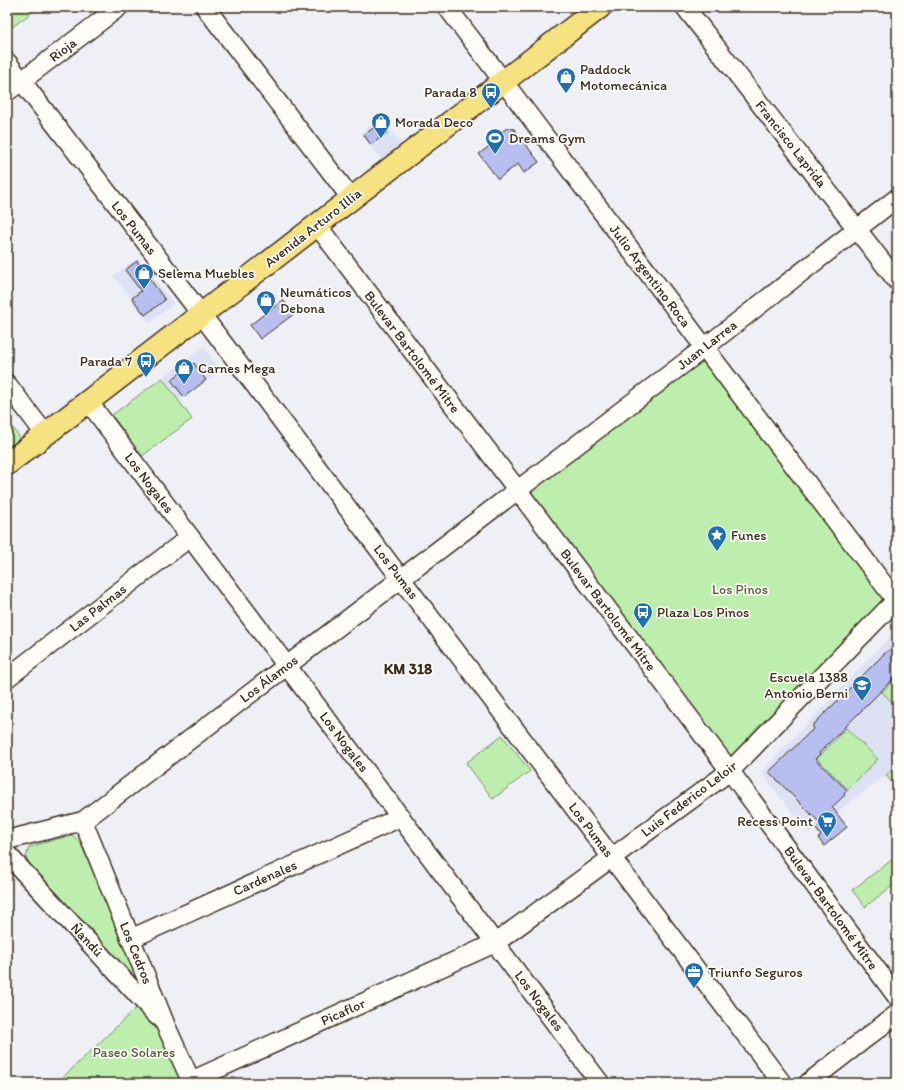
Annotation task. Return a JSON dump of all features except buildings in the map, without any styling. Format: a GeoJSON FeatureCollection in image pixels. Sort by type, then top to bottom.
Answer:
{"type":"FeatureCollection","features":[{"type":"Feature","properties":{"kind":"main road","name":"Avenida Arturo Illia"},"geometry":{"type":"LineString","coordinates":[[7,464],[600,7]]}},
{"type":"Feature","properties":{"kind":"street","name":"Rioja"},"geometry":{"type":"LineString","coordinates":[[7,92],[119,7]]}},
{"type":"Feature","properties":{"kind":"street"},"geometry":{"type":"LineString","coordinates":[[205,7],[351,198]]}},
{"type":"Feature","properties":{"kind":"street","name":"Julio Argentino Roca"},"geometry":{"type":"LineString","coordinates":[[447,7],[896,601]]}},
{"type":"Feature","properties":{"kind":"street","name":"Francisco Laprida"},"geometry":{"type":"LineString","coordinates":[[685,7],[897,281]]}},
{"type":"Feature","properties":{"kind":"street","name":"Los Pumas"},"geometry":{"type":"LineString","coordinates":[[7,62],[201,314],[782,1083]]}},
{"type":"Feature","properties":{"kind":"street","name":"Juan Larrea"},"geometry":{"type":"LineString","coordinates":[[517,490],[704,348],[897,198]]}},
{"type":"Feature","properties":{"kind":"street","name":"Bulevar Bartolomé Mitre"},"geometry":{"type":"LineString","coordinates":[[317,225],[730,771],[897,997]]}},
{"type":"Feature","properties":{"kind":"street"},"geometry":{"type":"LineString","coordinates":[[7,384],[45,434]]}},
{"type":"Feature","properties":{"kind":"street","name":"Los Nogales"},"geometry":{"type":"LineString","coordinates":[[88,402],[495,943],[592,1081]]}},
{"type":"Feature","properties":{"kind":"street","name":"Los Álamos"},"geometry":{"type":"LineString","coordinates":[[7,840],[83,821],[517,490]]}},
{"type":"Feature","properties":{"kind":"street","name":"Las Palmas"},"geometry":{"type":"LineString","coordinates":[[7,678],[190,537]]}},
{"type":"Feature","properties":{"kind":"street","name":"Luis Federico Leloir"},"geometry":{"type":"LineString","coordinates":[[495,943],[730,771],[896,601]]}},
{"type":"Feature","properties":{"kind":"street","name":"Cardenales"},"geometry":{"type":"LineString","coordinates":[[130,939],[401,817]]}},
{"type":"Feature","properties":{"kind":"street","name":"Los Cedros"},"geometry":{"type":"LineString","coordinates":[[83,821],[166,1026],[192,1082]]}},
{"type":"Feature","properties":{"kind":"street","name":"Ñandú"},"geometry":{"type":"LineString","coordinates":[[7,854],[166,1026]]}},
{"type":"Feature","properties":{"kind":"street","name":"Picaflor"},"geometry":{"type":"LineString","coordinates":[[192,1082],[495,943]]}},
{"type":"Feature","properties":{"kind":"street"},"geometry":{"type":"LineString","coordinates":[[808,1083],[897,1014]]}},
{"type":"Feature","properties":{"kind":"shaded area","name":"Morada Deco"},"geometry":{"type":"Polygon","coordinates":[[[382,118],[402,145],[381,160],[361,133],[382,118]]]}},
{"type":"Feature","properties":{"kind":"shaded area","name":"Selema Muebles"},"geometry":{"type":"Polygon","coordinates":[[[138,258],[174,304],[149,323],[113,276],[138,258]]]}},
{"type":"Feature","properties":{"kind":"shaded area"},"geometry":{"type":"Polygon","coordinates":[[[204,347],[221,370],[179,401],[162,378],[204,347]]]}},
{"type":"Feature","properties":{"kind":"shaded area","name":"Escuela 1388 Antonio Berni"},"geometry":{"type":"Polygon","coordinates":[[[897,629],[897,766],[809,834],[761,772],[897,629]]]}},
{"type":"Feature","properties":{"kind":"green space"},"geometry":{"type":"Polygon","coordinates":[[[7,7],[39,7],[7,31],[7,7]]]}},
{"type":"Feature","properties":{"kind":"green space","name":"Los Pinos"},"geometry":{"type":"Polygon","coordinates":[[[704,348],[896,600],[730,771],[517,491],[704,348]]]}},
{"type":"Feature","properties":{"kind":"green space"},"geometry":{"type":"Polygon","coordinates":[[[162,378],[192,419],[142,456],[112,415],[162,378]]]}},
{"type":"Feature","properties":{"kind":"green space"},"geometry":{"type":"Polygon","coordinates":[[[14,429],[20,438],[14,443],[7,453],[7,435],[14,429]]]}},
{"type":"Feature","properties":{"kind":"green space"},"geometry":{"type":"Polygon","coordinates":[[[897,677],[897,707],[882,692],[897,677]]]}},
{"type":"Feature","properties":{"kind":"green space"},"geometry":{"type":"Polygon","coordinates":[[[846,728],[878,759],[848,789],[817,759],[846,728]]]}},
{"type":"Feature","properties":{"kind":"green space"},"geometry":{"type":"Polygon","coordinates":[[[502,735],[530,771],[493,799],[466,763],[502,735]]]}},
{"type":"Feature","properties":{"kind":"green space"},"geometry":{"type":"Polygon","coordinates":[[[897,766],[897,790],[886,775],[897,766]]]}},
{"type":"Feature","properties":{"kind":"green space"},"geometry":{"type":"Polygon","coordinates":[[[72,835],[80,842],[145,990],[32,868],[26,857],[29,847],[72,835]]]}},
{"type":"Feature","properties":{"kind":"green space"},"geometry":{"type":"Polygon","coordinates":[[[897,856],[897,882],[865,907],[852,890],[897,856]]]}},
{"type":"Feature","properties":{"kind":"green space","name":"Paseo Solares"},"geometry":{"type":"Polygon","coordinates":[[[136,1008],[158,1031],[173,1056],[185,1083],[57,1083],[136,1008]]]}},
{"type":"Feature","properties":{"kind":"place","name":"Paddock Motomecánica"},"geometry":{"type":"Point","coordinates":[566,94]}},
{"type":"Feature","properties":{"kind":"place","name":"Parada 8"},"geometry":{"type":"Point","coordinates":[491,109]}},
{"type":"Feature","properties":{"kind":"place","name":"Morada Deco"},"geometry":{"type":"Point","coordinates":[381,139]}},
{"type":"Feature","properties":{"kind":"place","name":"Dreams Gym"},"geometry":{"type":"Point","coordinates":[495,155]}},
{"type":"Feature","properties":{"kind":"place","name":"Selema Muebles"},"geometry":{"type":"Point","coordinates":[144,290]}},
{"type":"Feature","properties":{"kind":"place","name":"Neumáticos Debona"},"geometry":{"type":"Point","coordinates":[266,317]}},
{"type":"Feature","properties":{"kind":"place","name":"Parada 7"},"geometry":{"type":"Point","coordinates":[146,378]}},
{"type":"Feature","properties":{"kind":"place","name":"Carnes Mega"},"geometry":{"type":"Point","coordinates":[184,385]}},
{"type":"Feature","properties":{"kind":"place","name":"Funes"},"geometry":{"type":"Point","coordinates":[717,552]}},
{"type":"Feature","properties":{"kind":"place","name":"Plaza Los Pinos"},"geometry":{"type":"Point","coordinates":[643,629]}},
{"type":"Feature","properties":{"kind":"place","name":"Escuela 1388 Antonio Berni"},"geometry":{"type":"Point","coordinates":[862,702]}},
{"type":"Feature","properties":{"kind":"place","name":"Recess Point"},"geometry":{"type":"Point","coordinates":[827,838]}},
{"type":"Feature","properties":{"kind":"place","name":"Triunfo Seguros"},"geometry":{"type":"Point","coordinates":[694,989]}},
{"type":"Feature","properties":{"kind":"district","name":"KM 318"},"geometry":{"type":"Point","coordinates":[408,669]}}]}
